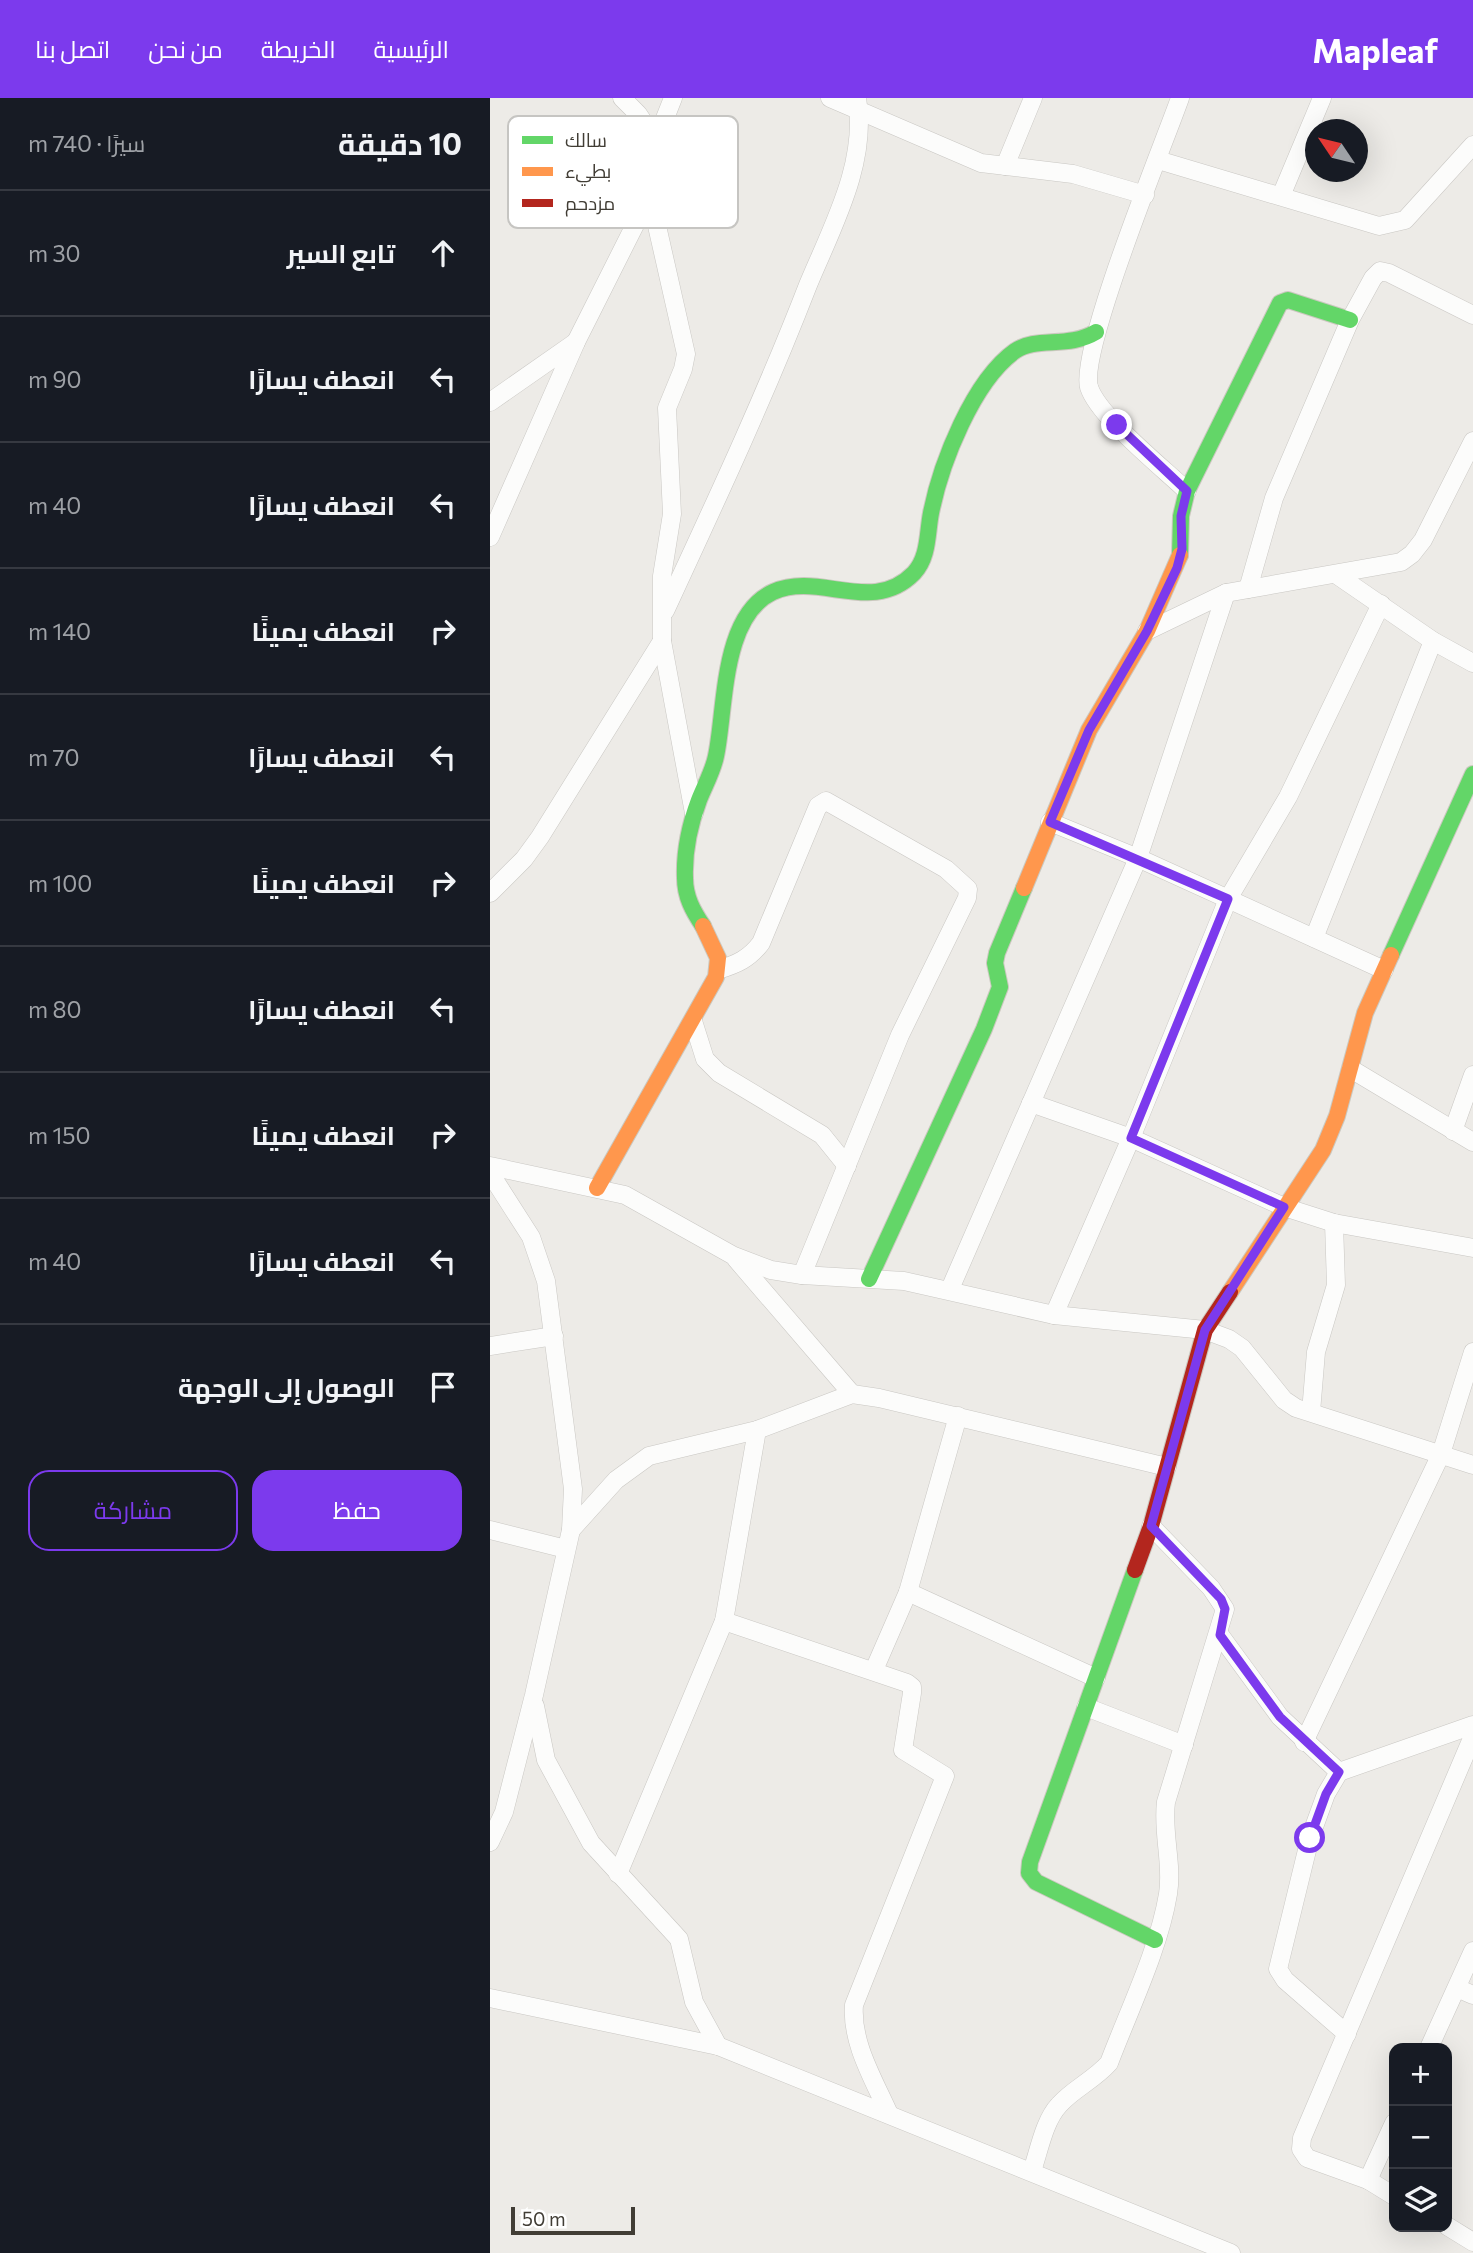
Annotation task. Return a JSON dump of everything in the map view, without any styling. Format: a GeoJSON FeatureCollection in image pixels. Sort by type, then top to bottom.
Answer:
{"type":"FeatureCollection","features":[{"type":"Feature","properties":{"kind":"street"},"geometry":{"type":"LineString","coordinates":[[622,98],[639,116]]}},
{"type":"Feature","properties":{"kind":"street"},"geometry":{"type":"LineString","coordinates":[[666,116],[673,98]]}},
{"type":"Feature","properties":{"kind":"street"},"geometry":{"type":"LineString","coordinates":[[830,98],[858,104],[958,155],[1005,166],[1073,174],[1145,195]]}},
{"type":"Feature","properties":{"kind":"street"},"geometry":{"type":"LineString","coordinates":[[1005,166],[1033,98]]}},
{"type":"Feature","properties":{"kind":"street"},"geometry":{"type":"LineString","coordinates":[[1180,98],[1096,332],[1088,385],[1096,402],[1187,491]]}},
{"type":"Feature","properties":{"kind":"street"},"geometry":{"type":"LineString","coordinates":[[1281,196],[1322,98]]}},
{"type":"Feature","properties":{"kind":"street"},"geometry":{"type":"LineString","coordinates":[[662,618],[768,388],[850,181],[857,153],[858,104]]}},
{"type":"Feature","properties":{"kind":"street"},"geometry":{"type":"LineString","coordinates":[[1158,160],[1380,226],[1405,220],[1473,145]]}},
{"type":"Feature","properties":{"kind":"street"},"geometry":{"type":"LineString","coordinates":[[490,537],[576,342],[633,228]]}},
{"type":"Feature","properties":{"kind":"street"},"geometry":{"type":"LineString","coordinates":[[657,228],[686,354],[684,369],[667,408],[672,514],[662,576],[662,641],[694,815]]}},
{"type":"Feature","properties":{"kind":"street"},"geometry":{"type":"LineString","coordinates":[[1248,589],[1267,517],[1350,320],[1373,278],[1380,271],[1390,273],[1473,315]]}},
{"type":"Feature","properties":{"kind":"street"},"geometry":{"type":"LineString","coordinates":[[869,1279],[984,1029],[1000,987],[995,963],[997,953],[1089,730],[1147,631],[1181,558],[1181,516],[1187,491],[1280,303],[1288,300],[1350,320]]}},
{"type":"Feature","properties":{"kind":"street"},"geometry":{"type":"LineString","coordinates":[[597,1188],[693,1021],[718,970],[717,954],[687,894],[686,869],[694,815],[715,759],[735,643],[742,623],[757,603],[776,591],[806,588],[869,596],[896,589],[915,572],[925,554],[939,482],[956,439],[981,391],[1012,353],[1024,346],[1042,342],[1070,343],[1096,332]]}},
{"type":"Feature","properties":{"kind":"street"},"geometry":{"type":"LineString","coordinates":[[490,402],[576,342]]}},
{"type":"Feature","properties":{"kind":"street"},"geometry":{"type":"LineString","coordinates":[[1147,631],[1226,593],[1401,562],[1412,555],[1423,540],[1473,441]]}},
{"type":"Feature","properties":{"kind":"street"},"geometry":{"type":"LineString","coordinates":[[1337,575],[1433,641],[1473,663]]}},
{"type":"Feature","properties":{"kind":"street"},"geometry":{"type":"LineString","coordinates":[[950,1289],[1138,858],[1226,593]]}},
{"type":"Feature","properties":{"kind":"street"},"geometry":{"type":"LineString","coordinates":[[1054,1315],[1131,1138],[1228,899],[1288,797],[1381,604]]}},
{"type":"Feature","properties":{"kind":"street"},"geometry":{"type":"LineString","coordinates":[[490,893],[524,859],[540,837],[662,641]]}},
{"type":"Feature","properties":{"kind":"street"},"geometry":{"type":"LineString","coordinates":[[1314,938],[1433,641]]}},
{"type":"Feature","properties":{"kind":"street"},"geometry":{"type":"LineString","coordinates":[[1155,1940],[1036,1882],[1028,1873],[1030,1862],[1151,1526],[1205,1330],[1323,1150],[1337,1124],[1356,1040],[1384,970],[1473,774]]}},
{"type":"Feature","properties":{"kind":"street"},"geometry":{"type":"LineString","coordinates":[[718,970],[739,964],[752,955],[761,943],[818,806],[826,801],[946,869],[968,889],[967,898],[900,1035],[803,1275]]}},
{"type":"Feature","properties":{"kind":"street"},"geometry":{"type":"LineString","coordinates":[[1050,822],[1138,858],[1384,970]]}},
{"type":"Feature","properties":{"kind":"street"},"geometry":{"type":"LineString","coordinates":[[693,1021],[699,1046],[712,1066],[822,1135],[846,1166]]}},
{"type":"Feature","properties":{"kind":"street"},"geometry":{"type":"LineString","coordinates":[[1350,1069],[1473,1142]]}},
{"type":"Feature","properties":{"kind":"street"},"geometry":{"type":"LineString","coordinates":[[1454,1131],[1473,1075]]}},
{"type":"Feature","properties":{"kind":"street"},"geometry":{"type":"LineString","coordinates":[[1031,1103],[1131,1138],[1284,1207],[1334,1223],[1473,1248]]}},
{"type":"Feature","properties":{"kind":"street"},"geometry":{"type":"LineString","coordinates":[[490,1166],[597,1188],[643,1204],[734,1256],[771,1270],[803,1275],[904,1281],[950,1289],[984,1301],[1054,1315],[1205,1330],[1228,1339],[1242,1349],[1284,1400],[1311,1412],[1473,1465]]}},
{"type":"Feature","properties":{"kind":"street"},"geometry":{"type":"LineString","coordinates":[[490,1173],[531,1237],[546,1281],[573,1489],[571,1530],[534,1695],[504,1812],[490,1842]]}},
{"type":"Feature","properties":{"kind":"street"},"geometry":{"type":"LineString","coordinates":[[1311,1412],[1315,1352],[1336,1285],[1334,1223]]}},
{"type":"Feature","properties":{"kind":"street"},"geometry":{"type":"LineString","coordinates":[[734,1256],[852,1394]]}},
{"type":"Feature","properties":{"kind":"street"},"geometry":{"type":"LineString","coordinates":[[490,1346],[554,1336]]}},
{"type":"Feature","properties":{"kind":"street"},"geometry":{"type":"LineString","coordinates":[[1304,1742],[1441,1454],[1473,1352]]}},
{"type":"Feature","properties":{"kind":"street"},"geometry":{"type":"LineString","coordinates":[[571,1530],[617,1480],[649,1456],[757,1430],[852,1394],[958,1416],[1167,1467]]}},
{"type":"Feature","properties":{"kind":"street"},"geometry":{"type":"LineString","coordinates":[[874,1670],[908,1592],[958,1416]]}},
{"type":"Feature","properties":{"kind":"street"},"geometry":{"type":"LineString","coordinates":[[618,1874],[723,1621],[757,1430]]}},
{"type":"Feature","properties":{"kind":"street"},"geometry":{"type":"LineString","coordinates":[[1032,2171],[1050,2119],[1059,2105],[1096,2078],[1109,2063],[1155,1940],[1168,1895],[1170,1873],[1163,1826],[1166,1802],[1220,1635],[1225,1609],[1221,1599],[1151,1526]]}},
{"type":"Feature","properties":{"kind":"street"},"geometry":{"type":"LineString","coordinates":[[490,1531],[566,1549]]}},
{"type":"Feature","properties":{"kind":"street"},"geometry":{"type":"LineString","coordinates":[[908,1592],[1096,1678]]}},
{"type":"Feature","properties":{"kind":"street"},"geometry":{"type":"LineString","coordinates":[[723,1621],[874,1670],[912,1687],[903,1750],[945,1776],[854,2005],[856,2038],[889,2114]]}},
{"type":"Feature","properties":{"kind":"street"},"geometry":{"type":"LineString","coordinates":[[1220,1635],[1280,1717],[1339,1772]]}},
{"type":"Feature","properties":{"kind":"street"},"geometry":{"type":"LineString","coordinates":[[534,1695],[540,1741],[546,1760],[591,1843],[679,1939],[694,2002],[718,2046]]}},
{"type":"Feature","properties":{"kind":"street"},"geometry":{"type":"LineString","coordinates":[[1086,1707],[1184,1745]]}},
{"type":"Feature","properties":{"kind":"street"},"geometry":{"type":"LineString","coordinates":[[1347,2034],[1285,1980],[1278,1969],[1310,1838],[1326,1794],[1339,1772],[1473,1725]]}},
{"type":"Feature","properties":{"kind":"street"},"geometry":{"type":"LineString","coordinates":[[1389,2193],[1368,2180],[1307,2158],[1301,2149],[1473,1737]]}},
{"type":"Feature","properties":{"kind":"street"},"geometry":{"type":"LineString","coordinates":[[1432,2043],[1465,1991],[1473,1951]]}},
{"type":"Feature","properties":{"kind":"street"},"geometry":{"type":"LineString","coordinates":[[490,1998],[718,2046],[1231,2253]]}},
{"type":"Feature","properties":{"kind":"street"},"geometry":{"type":"LineString","coordinates":[[1368,2180],[1389,2134]]}},
{"type":"Feature","properties":{"kind":"street"},"geometry":{"type":"LineString","coordinates":[[1452,2230],[1473,2242],[1468,2253]]}},
{"type":"Feature","properties":{"kind":"traffic: fast"},"geometry":{"type":"LineString","coordinates":[[1180,555],[1181,516],[1187,491],[1280,303],[1288,300],[1350,320]]}},
{"type":"Feature","properties":{"kind":"traffic: fast"},"geometry":{"type":"LineString","coordinates":[[703,926],[686,891],[687,848],[696,809],[715,762],[729,665],[744,621],[756,604],[773,592],[809,586],[863,592],[881,591],[898,585],[914,573],[925,552],[931,513],[942,471],[961,424],[986,382],[1015,351],[1033,344],[1075,340],[1096,332]]}},
{"type":"Feature","properties":{"kind":"traffic: fast"},"geometry":{"type":"LineString","coordinates":[[1391,955],[1473,774]]}},
{"type":"Feature","properties":{"kind":"traffic: fast"},"geometry":{"type":"LineString","coordinates":[[869,1279],[984,1029],[1000,987],[995,963],[997,953],[1024,888]]}},
{"type":"Feature","properties":{"kind":"traffic: fast"},"geometry":{"type":"LineString","coordinates":[[1135,1570],[1030,1862],[1029,1873],[1036,1882],[1155,1940]]}},
{"type":"Feature","properties":{"kind":"traffic: slow"},"geometry":{"type":"LineString","coordinates":[[1024,888],[1089,730],[1147,631],[1180,555]]}},
{"type":"Feature","properties":{"kind":"traffic: slow"},"geometry":{"type":"LineString","coordinates":[[597,1188],[716,977],[718,958],[703,926]]}},
{"type":"Feature","properties":{"kind":"traffic: slow"},"geometry":{"type":"LineString","coordinates":[[1230,1292],[1323,1150],[1337,1116],[1365,1013],[1391,955]]}},
{"type":"Feature","properties":{"kind":"traffic: jam"},"geometry":{"type":"LineString","coordinates":[[1135,1570],[1151,1526],[1205,1330],[1230,1292]]}},
{"type":"Feature","properties":{"kind":"route"},"geometry":{"type":"LineString","coordinates":[[1117,425],[1187,491],[1181,516],[1181,558],[1147,631],[1089,730],[1050,822],[1228,899],[1131,1138],[1284,1207],[1205,1330],[1151,1526],[1221,1599],[1225,1609],[1220,1635],[1280,1717],[1339,1772],[1326,1794],[1310,1838]]}}]}
